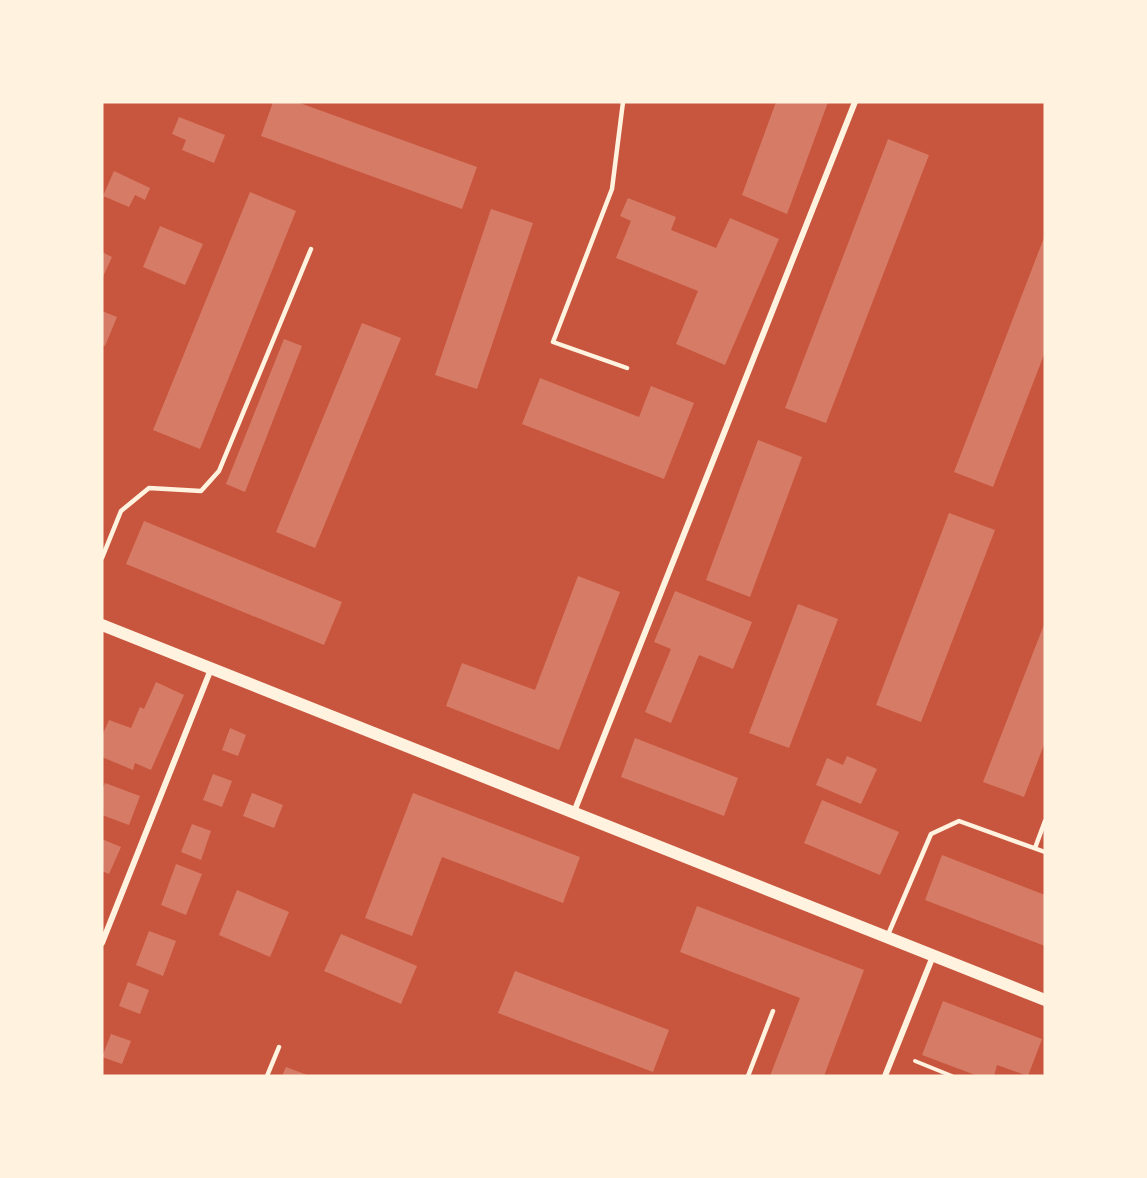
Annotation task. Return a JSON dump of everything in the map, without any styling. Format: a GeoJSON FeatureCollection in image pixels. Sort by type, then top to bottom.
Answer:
{"type":"FeatureCollection","features":[{"type":"Feature","properties":{"kind":"main road"},"geometry":{"type":"LineString","coordinates":[[102,625],[1045,1000]]}},
{"type":"Feature","properties":{"kind":"street"},"geometry":{"type":"LineString","coordinates":[[574,813],[855,102]]}},
{"type":"Feature","properties":{"kind":"street"},"geometry":{"type":"LineString","coordinates":[[102,943],[211,668]]}},
{"type":"Feature","properties":{"kind":"street"},"geometry":{"type":"LineString","coordinates":[[885,1076],[933,956]]}},
{"type":"Feature","properties":{"kind":"lane"},"geometry":{"type":"LineString","coordinates":[[623,102],[612,189],[553,342],[627,369]]}},
{"type":"Feature","properties":{"kind":"lane"},"geometry":{"type":"LineString","coordinates":[[102,558],[121,511],[149,488],[201,491],[219,471],[311,249]]}},
{"type":"Feature","properties":{"kind":"lane"},"geometry":{"type":"LineString","coordinates":[[1035,848],[1045,820]]}},
{"type":"Feature","properties":{"kind":"lane"},"geometry":{"type":"LineString","coordinates":[[887,938],[931,834],[959,821],[1045,852]]}},
{"type":"Feature","properties":{"kind":"lane"},"geometry":{"type":"LineString","coordinates":[[748,1076],[772,1011]]}},
{"type":"Feature","properties":{"kind":"lane"},"geometry":{"type":"LineString","coordinates":[[267,1076],[279,1047]]}},
{"type":"Feature","properties":{"kind":"path"},"geometry":{"type":"LineString","coordinates":[[915,1061],[952,1076]]}},
{"type":"Feature","properties":{"kind":"building"},"geometry":{"type":"Polygon","coordinates":[[[273,102],[297,102],[477,167],[462,209],[261,136],[273,102]]]}},
{"type":"Feature","properties":{"kind":"building"},"geometry":{"type":"Polygon","coordinates":[[[776,102],[828,102],[787,214],[742,195],[776,102]]]}},
{"type":"Feature","properties":{"kind":"building"},"geometry":{"type":"Polygon","coordinates":[[[179,117],[225,135],[214,163],[182,150],[186,140],[172,134],[179,117]]]}},
{"type":"Feature","properties":{"kind":"building"},"geometry":{"type":"Polygon","coordinates":[[[888,139],[929,155],[826,423],[785,408],[888,139]]]}},
{"type":"Feature","properties":{"kind":"building"},"geometry":{"type":"Polygon","coordinates":[[[114,171],[150,188],[145,200],[135,195],[129,207],[103,196],[114,171]]]}},
{"type":"Feature","properties":{"kind":"building"},"geometry":{"type":"Polygon","coordinates":[[[250,192],[296,211],[200,449],[153,430],[250,192]]]}},
{"type":"Feature","properties":{"kind":"building"},"geometry":{"type":"Polygon","coordinates":[[[628,198],[676,217],[671,230],[716,248],[730,218],[779,239],[725,365],[676,344],[698,291],[616,258],[631,221],[620,216],[628,198]]]}},
{"type":"Feature","properties":{"kind":"building"},"geometry":{"type":"Polygon","coordinates":[[[491,209],[533,223],[477,389],[435,375],[491,209]]]}},
{"type":"Feature","properties":{"kind":"building"},"geometry":{"type":"Polygon","coordinates":[[[160,226],[203,244],[185,285],[143,267],[160,226]]]}},
{"type":"Feature","properties":{"kind":"building"},"geometry":{"type":"Polygon","coordinates":[[[1045,235],[1045,352],[993,487],[954,472],[1045,235]]]}},
{"type":"Feature","properties":{"kind":"building"},"geometry":{"type":"Polygon","coordinates":[[[102,252],[112,257],[102,279],[102,252]]]}},
{"type":"Feature","properties":{"kind":"building"},"geometry":{"type":"Polygon","coordinates":[[[102,311],[117,317],[105,346],[102,345],[102,311]]]}},
{"type":"Feature","properties":{"kind":"building"},"geometry":{"type":"Polygon","coordinates":[[[362,323],[401,338],[315,548],[276,532],[362,323]]]}},
{"type":"Feature","properties":{"kind":"building"},"geometry":{"type":"Polygon","coordinates":[[[284,339],[302,346],[245,492],[226,484],[284,339]]]}},
{"type":"Feature","properties":{"kind":"building"},"geometry":{"type":"Polygon","coordinates":[[[540,378],[639,417],[651,386],[694,403],[664,479],[522,424],[540,378]]]}},
{"type":"Feature","properties":{"kind":"building"},"geometry":{"type":"Polygon","coordinates":[[[758,440],[802,457],[750,597],[706,580],[758,440]]]}},
{"type":"Feature","properties":{"kind":"building"},"geometry":{"type":"Polygon","coordinates":[[[949,513],[995,530],[921,722],[876,705],[949,513]]]}},
{"type":"Feature","properties":{"kind":"building"},"geometry":{"type":"Polygon","coordinates":[[[144,521],[342,602],[324,645],[126,564],[144,521]]]}},
{"type":"Feature","properties":{"kind":"building"},"geometry":{"type":"Polygon","coordinates":[[[578,576],[620,592],[559,750],[446,706],[462,663],[535,690],[578,576]]]}},
{"type":"Feature","properties":{"kind":"building"},"geometry":{"type":"Polygon","coordinates":[[[675,591],[752,622],[733,669],[699,655],[671,723],[645,712],[671,649],[654,642],[675,591]]]}},
{"type":"Feature","properties":{"kind":"building"},"geometry":{"type":"Polygon","coordinates":[[[798,604],[838,619],[789,748],[749,733],[798,604]]]}},
{"type":"Feature","properties":{"kind":"building"},"geometry":{"type":"Polygon","coordinates":[[[1045,622],[1045,742],[1024,797],[983,782],[1045,622]]]}},
{"type":"Feature","properties":{"kind":"building"},"geometry":{"type":"Polygon","coordinates":[[[156,682],[184,695],[151,770],[135,763],[133,770],[102,757],[102,736],[109,720],[131,728],[140,707],[144,709],[156,682]]]}},
{"type":"Feature","properties":{"kind":"building"},"geometry":{"type":"Polygon","coordinates":[[[230,728],[246,735],[238,756],[222,750],[230,728]]]}},
{"type":"Feature","properties":{"kind":"building"},"geometry":{"type":"Polygon","coordinates":[[[635,738],[738,778],[724,816],[621,777],[635,738]]]}},
{"type":"Feature","properties":{"kind":"building"},"geometry":{"type":"Polygon","coordinates":[[[847,756],[877,769],[861,804],[816,785],[827,758],[843,765],[847,756]]]}},
{"type":"Feature","properties":{"kind":"building"},"geometry":{"type":"Polygon","coordinates":[[[213,774],[232,781],[222,807],[203,800],[213,774]]]}},
{"type":"Feature","properties":{"kind":"building"},"geometry":{"type":"Polygon","coordinates":[[[105,783],[140,796],[129,825],[102,815],[102,790],[105,783]]]}},
{"type":"Feature","properties":{"kind":"building"},"geometry":{"type":"Polygon","coordinates":[[[252,793],[283,805],[274,828],[243,816],[252,793]]]}},
{"type":"Feature","properties":{"kind":"building"},"geometry":{"type":"Polygon","coordinates":[[[413,793],[580,857],[563,903],[442,857],[412,936],[365,918],[413,793]]]}},
{"type":"Feature","properties":{"kind":"building"},"geometry":{"type":"Polygon","coordinates":[[[822,800],[899,832],[880,875],[804,843],[822,800]]]}},
{"type":"Feature","properties":{"kind":"building"},"geometry":{"type":"Polygon","coordinates":[[[192,824],[211,831],[201,860],[181,852],[192,824]]]}},
{"type":"Feature","properties":{"kind":"building"},"geometry":{"type":"Polygon","coordinates":[[[102,839],[121,847],[109,874],[102,871],[102,839]]]}},
{"type":"Feature","properties":{"kind":"building"},"geometry":{"type":"Polygon","coordinates":[[[942,855],[1045,895],[1045,946],[925,900],[942,855]]]}},
{"type":"Feature","properties":{"kind":"building"},"geometry":{"type":"Polygon","coordinates":[[[176,864],[202,874],[186,915],[161,905],[176,864]]]}},
{"type":"Feature","properties":{"kind":"building"},"geometry":{"type":"Polygon","coordinates":[[[237,890],[289,912],[270,957],[219,935],[237,890]]]}},
{"type":"Feature","properties":{"kind":"building"},"geometry":{"type":"Polygon","coordinates":[[[697,906],[864,970],[824,1076],[770,1076],[800,998],[680,952],[697,906]]]}},
{"type":"Feature","properties":{"kind":"building"},"geometry":{"type":"Polygon","coordinates":[[[149,931],[176,941],[163,976],[136,965],[149,931]]]}},
{"type":"Feature","properties":{"kind":"building"},"geometry":{"type":"Polygon","coordinates":[[[341,934],[417,966],[401,1004],[324,971],[341,934]]]}},
{"type":"Feature","properties":{"kind":"building"},"geometry":{"type":"Polygon","coordinates":[[[515,971],[669,1030],[653,1072],[498,1013],[515,971]]]}},
{"type":"Feature","properties":{"kind":"building"},"geometry":{"type":"Polygon","coordinates":[[[128,982],[149,990],[140,1014],[119,1006],[128,982]]]}},
{"type":"Feature","properties":{"kind":"building"},"geometry":{"type":"Polygon","coordinates":[[[943,1001],[1042,1039],[1028,1076],[997,1065],[994,1076],[978,1076],[922,1055],[943,1001]]]}},
{"type":"Feature","properties":{"kind":"building"},"geometry":{"type":"Polygon","coordinates":[[[111,1034],[131,1041],[122,1064],[102,1057],[111,1034]]]}},
{"type":"Feature","properties":{"kind":"building"},"geometry":{"type":"Polygon","coordinates":[[[286,1067],[310,1076],[282,1076],[286,1067]]]}}]}
